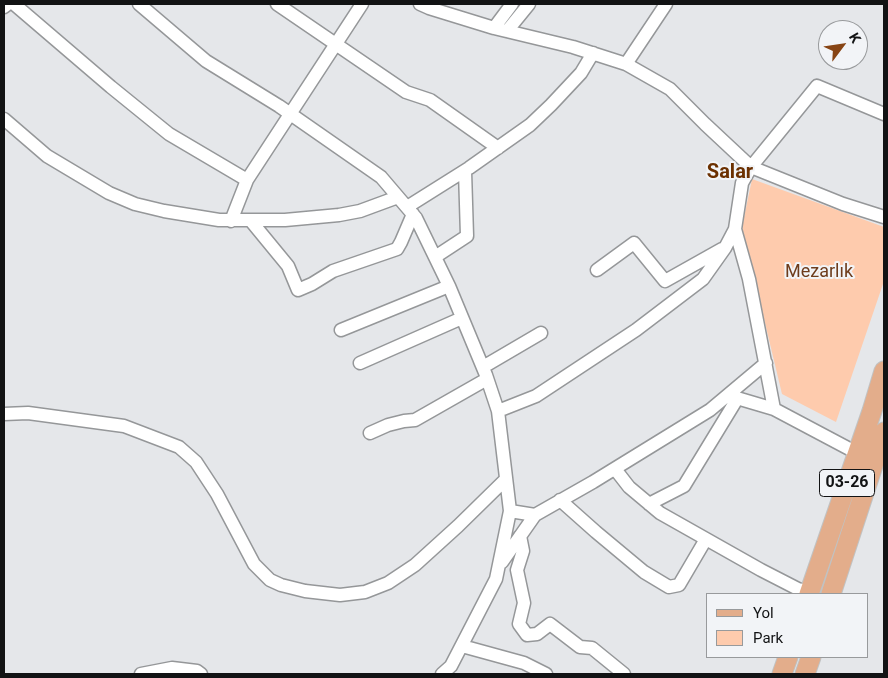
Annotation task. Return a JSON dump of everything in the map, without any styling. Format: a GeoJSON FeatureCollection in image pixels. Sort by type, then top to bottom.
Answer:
{"type":"FeatureCollection","features":[{"type":"Feature","properties":{"kind":"main road","name":"03-26"},"geometry":{"type":"LineString","coordinates":[[810,593],[884,371]]}},
{"type":"Feature","properties":{"kind":"main road","name":"03-26"},"geometry":{"type":"LineString","coordinates":[[831,593],[884,432]]}},
{"type":"Feature","properties":{"kind":"main road"},"geometry":{"type":"LineString","coordinates":[[782,674],[788,658]]}},
{"type":"Feature","properties":{"kind":"main road"},"geometry":{"type":"LineString","coordinates":[[805,674],[811,658]]}},
{"type":"Feature","properties":{"kind":"street"},"geometry":{"type":"LineString","coordinates":[[4,7],[8,4]]}},
{"type":"Feature","properties":{"kind":"street"},"geometry":{"type":"LineString","coordinates":[[14,4],[110,88],[169,134],[247,180]]}},
{"type":"Feature","properties":{"kind":"street"},"geometry":{"type":"LineString","coordinates":[[140,4],[206,61],[292,114],[381,177],[406,206],[449,286],[485,373],[498,411],[510,511],[496,579],[448,671]]}},
{"type":"Feature","properties":{"kind":"street"},"geometry":{"type":"LineString","coordinates":[[277,4],[406,92],[430,100],[498,148]]}},
{"type":"Feature","properties":{"kind":"street"},"geometry":{"type":"LineString","coordinates":[[231,221],[247,180],[292,114],[362,4]]}},
{"type":"Feature","properties":{"kind":"street"},"geometry":{"type":"LineString","coordinates":[[494,28],[512,4]]}},
{"type":"Feature","properties":{"kind":"street"},"geometry":{"type":"LineString","coordinates":[[507,31],[529,4]]}},
{"type":"Feature","properties":{"kind":"street"},"geometry":{"type":"LineString","coordinates":[[626,64],[666,4]]}},
{"type":"Feature","properties":{"kind":"street"},"geometry":{"type":"LineString","coordinates":[[427,5],[494,28],[593,53],[626,64],[670,88],[751,167],[843,204],[884,217]]}},
{"type":"Feature","properties":{"kind":"street"},"geometry":{"type":"LineString","coordinates":[[4,119],[47,156],[109,193],[135,204],[164,212],[231,221],[339,215],[406,206],[465,171],[530,125],[552,105],[581,73],[593,53]]}},
{"type":"Feature","properties":{"kind":"street"},"geometry":{"type":"LineString","coordinates":[[498,411],[536,396],[636,330],[703,279],[725,248],[735,229],[742,183],[751,167],[817,86],[884,114]]}},
{"type":"Feature","properties":{"kind":"street"},"geometry":{"type":"LineString","coordinates":[[435,257],[467,236],[465,171]]}},
{"type":"Feature","properties":{"kind":"street"},"geometry":{"type":"LineString","coordinates":[[251,221],[288,266],[298,290],[333,271],[397,249],[402,242],[406,206]]}},
{"type":"Feature","properties":{"kind":"street"},"geometry":{"type":"LineString","coordinates":[[735,229],[750,279],[774,409]]}},
{"type":"Feature","properties":{"kind":"street"},"geometry":{"type":"LineString","coordinates":[[597,270],[634,243],[665,281],[725,248]]}},
{"type":"Feature","properties":{"kind":"street"},"geometry":{"type":"LineString","coordinates":[[341,330],[449,286]]}},
{"type":"Feature","properties":{"kind":"street"},"geometry":{"type":"LineString","coordinates":[[360,363],[462,318]]}},
{"type":"Feature","properties":{"kind":"street"},"geometry":{"type":"LineString","coordinates":[[370,433],[404,420],[415,420],[541,333]]}},
{"type":"Feature","properties":{"kind":"street"},"geometry":{"type":"LineString","coordinates":[[499,567],[535,515],[615,469],[732,397],[766,363]]}},
{"type":"Feature","properties":{"kind":"street"},"geometry":{"type":"LineString","coordinates":[[732,397],[774,409],[857,453]]}},
{"type":"Feature","properties":{"kind":"street"},"geometry":{"type":"LineString","coordinates":[[649,504],[684,486],[732,397]]}},
{"type":"Feature","properties":{"kind":"street"},"geometry":{"type":"LineString","coordinates":[[4,414],[28,413],[124,426],[179,447],[196,462],[217,494],[254,564],[270,580],[305,591],[340,595],[365,592],[388,583],[414,565],[436,546],[506,479]]}},
{"type":"Feature","properties":{"kind":"street"},"geometry":{"type":"LineString","coordinates":[[615,469],[629,487],[660,513],[761,570],[810,593]]}},
{"type":"Feature","properties":{"kind":"street"},"geometry":{"type":"LineString","coordinates":[[560,500],[644,572],[669,587],[678,585],[706,539]]}},
{"type":"Feature","properties":{"kind":"street"},"geometry":{"type":"LineString","coordinates":[[510,511],[535,515]]}},
{"type":"Feature","properties":{"kind":"street"},"geometry":{"type":"LineString","coordinates":[[520,536],[523,551],[517,570],[524,603],[519,624],[527,635],[537,634],[550,624],[580,647],[592,648],[624,674]]}},
{"type":"Feature","properties":{"kind":"street"},"geometry":{"type":"LineString","coordinates":[[462,646],[524,663],[546,674]]}},
{"type":"Feature","properties":{"kind":"street"},"geometry":{"type":"LineString","coordinates":[[142,674],[172,668],[201,674]]}},
{"type":"Feature","properties":{"kind":"green space","name":"Mezarlık"},"geometry":{"type":"Polygon","coordinates":[[[752,179],[884,227],[884,281],[836,422],[782,394],[742,227],[752,179]]]}},
{"type":"Feature","properties":{"kind":"district","name":"Salar"},"geometry":{"type":"Point","coordinates":[730,173]}}]}
